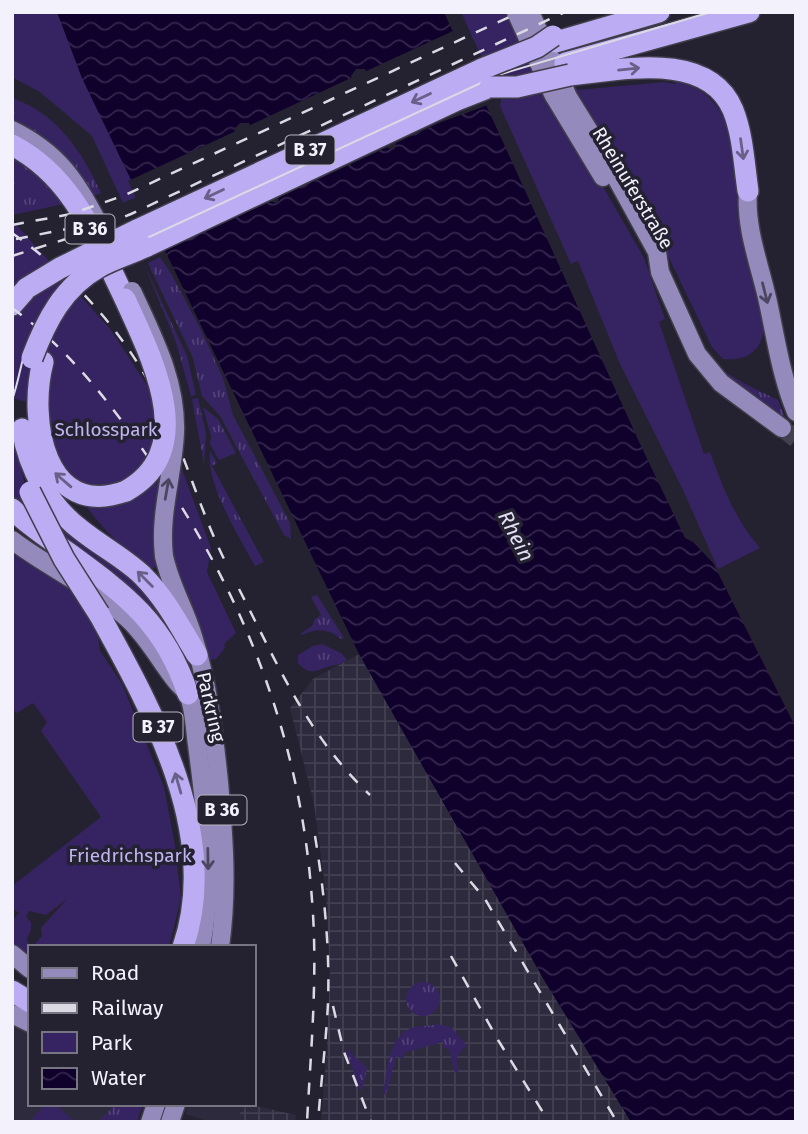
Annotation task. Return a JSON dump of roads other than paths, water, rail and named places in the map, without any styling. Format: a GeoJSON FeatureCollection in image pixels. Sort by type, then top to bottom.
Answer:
{"type":"FeatureCollection","features":[{"type":"Feature","properties":{"kind":"highway"},"geometry":{"type":"LineString","coordinates":[[549,42],[596,17],[613,12]]}},
{"type":"Feature","properties":{"kind":"highway","name":"B 37"},"geometry":{"type":"LineString","coordinates":[[12,305],[20,294],[60,268],[470,75],[549,42],[659,12]]}},
{"type":"Feature","properties":{"kind":"highway"},"geometry":{"type":"LineString","coordinates":[[568,69],[640,43],[749,12]]}},
{"type":"Feature","properties":{"kind":"highway"},"geometry":{"type":"LineString","coordinates":[[568,69],[659,67],[688,72],[712,84],[732,107],[739,132],[748,191]]}},
{"type":"Feature","properties":{"kind":"highway","name":"B 37"},"geometry":{"type":"LineString","coordinates":[[184,945],[190,928],[194,900],[194,867],[174,770],[146,700],[99,614],[51,535],[30,492],[22,457],[38,360],[51,315],[69,291],[99,266],[145,247],[457,100],[490,87],[517,87],[568,69]]}},
{"type":"Feature","properties":{"kind":"highway","name":"B 36"},"geometry":{"type":"LineString","coordinates":[[12,145],[45,166],[64,186],[82,212],[128,295],[157,372],[162,390],[165,424],[159,455],[144,479],[126,491],[98,496],[78,491],[63,482],[48,461],[29,415]]}},
{"type":"Feature","properties":{"kind":"highway"},"geometry":{"type":"LineString","coordinates":[[29,415],[37,477],[58,510],[139,573],[176,617],[187,674]]}},
{"type":"Feature","properties":{"kind":"highway","name":"Parkring"},"geometry":{"type":"LineString","coordinates":[[12,509],[129,600],[159,632],[187,674]]}},
{"type":"Feature","properties":{"kind":"highway"},"geometry":{"type":"LineString","coordinates":[[12,991],[25,1015]]}},
{"type":"Feature","properties":{"kind":"main road","name":"Rheinuferstraße"},"geometry":{"type":"LineString","coordinates":[[516,12],[566,118],[648,257],[660,272]]}},
{"type":"Feature","properties":{"kind":"main road","name":"Rheinuferstraße"},"geometry":{"type":"LineString","coordinates":[[530,12],[568,97],[657,252],[660,272]]}},
{"type":"Feature","properties":{"kind":"main road","name":"B 36"},"geometry":{"type":"LineString","coordinates":[[12,130],[46,150],[78,184],[128,295],[164,362],[175,407],[173,445],[162,518],[164,556],[172,587],[193,635],[187,674]]}},
{"type":"Feature","properties":{"kind":"main road"},"geometry":{"type":"LineString","coordinates":[[748,191],[747,205],[755,253],[784,380],[796,412]]}},
{"type":"Feature","properties":{"kind":"main road"},"geometry":{"type":"LineString","coordinates":[[660,272],[691,343],[705,366],[727,389],[782,428]]}},
{"type":"Feature","properties":{"kind":"main road"},"geometry":{"type":"LineString","coordinates":[[12,540],[37,559],[97,595],[128,619],[154,648],[187,674]]}},
{"type":"Feature","properties":{"kind":"main road","name":"Parkring"},"geometry":{"type":"LineString","coordinates":[[187,674],[217,763],[225,858],[224,916],[220,945]]}},
{"type":"Feature","properties":{"kind":"main road","name":"Parkring"},"geometry":{"type":"LineString","coordinates":[[187,674],[199,758],[208,857],[208,897],[201,945]]}},
{"type":"Feature","properties":{"kind":"main road"},"geometry":{"type":"LineString","coordinates":[[225,858],[237,883]]}},
{"type":"Feature","properties":{"kind":"main road"},"geometry":{"type":"LineString","coordinates":[[12,954],[28,967]]}},
{"type":"Feature","properties":{"kind":"water","name":"Rhein"},"geometry":{"type":"Polygon","coordinates":[[[57,12],[444,12],[685,538],[693,542],[713,563],[796,728],[796,1122],[631,1122],[544,980],[359,654],[82,78],[57,12]],[[356,69],[351,76],[383,146],[394,150],[397,140],[365,69],[356,69]],[[240,123],[234,129],[235,132],[266,200],[277,203],[281,192],[253,131],[249,123],[240,123]]]}},
{"type":"Feature","properties":{"kind":"tunnel"},"geometry":{"type":"LineString","coordinates":[[782,428],[796,439]]}},
{"type":"Feature","properties":{"kind":"tram line"},"geometry":{"type":"LineString","coordinates":[[12,400],[28,342],[43,312],[64,288],[119,251],[498,75],[711,12]]}},
{"type":"Feature","properties":{"kind":"railway"},"geometry":{"type":"LineString","coordinates":[[12,225],[71,214],[125,195],[520,12]]}},
{"type":"Feature","properties":{"kind":"railway"},"geometry":{"type":"LineString","coordinates":[[12,256],[85,233],[131,214],[565,12]]}},
{"type":"Feature","properties":{"kind":"railway"},"geometry":{"type":"LineString","coordinates":[[16,239],[77,227]]}},
{"type":"Feature","properties":{"kind":"railway"},"geometry":{"type":"LineString","coordinates":[[12,233],[38,252],[85,296],[106,319],[143,371],[172,429],[205,516],[228,567]]}},
{"type":"Feature","properties":{"kind":"railway"},"geometry":{"type":"LineString","coordinates":[[12,308],[70,359],[120,418],[150,460],[213,561],[262,669],[295,782],[306,840],[312,900],[314,983],[307,1122]]}},
{"type":"Feature","properties":{"kind":"railway"},"geometry":{"type":"LineString","coordinates":[[239,589],[295,698],[328,748],[370,795]]}},
{"type":"Feature","properties":{"kind":"railway"},"geometry":{"type":"LineString","coordinates":[[315,836],[326,919],[328,961],[328,1003],[318,1122]]}},
{"type":"Feature","properties":{"kind":"railway"},"geometry":{"type":"LineString","coordinates":[[455,863],[485,899],[617,1122]]}},
{"type":"Feature","properties":{"kind":"railway"},"geometry":{"type":"LineString","coordinates":[[451,956],[498,1040],[549,1122]]}},
{"type":"Feature","properties":{"kind":"railway"},"geometry":{"type":"LineString","coordinates":[[333,1006],[344,1052],[371,1122]]}},
{"type":"Feature","properties":{"kind":"park label","name":"Schlosspark"},"geometry":{"type":"Point","coordinates":[106,429]}},
{"type":"Feature","properties":{"kind":"park label","name":"Friedrichspark"},"geometry":{"type":"Point","coordinates":[130,855]}}]}
